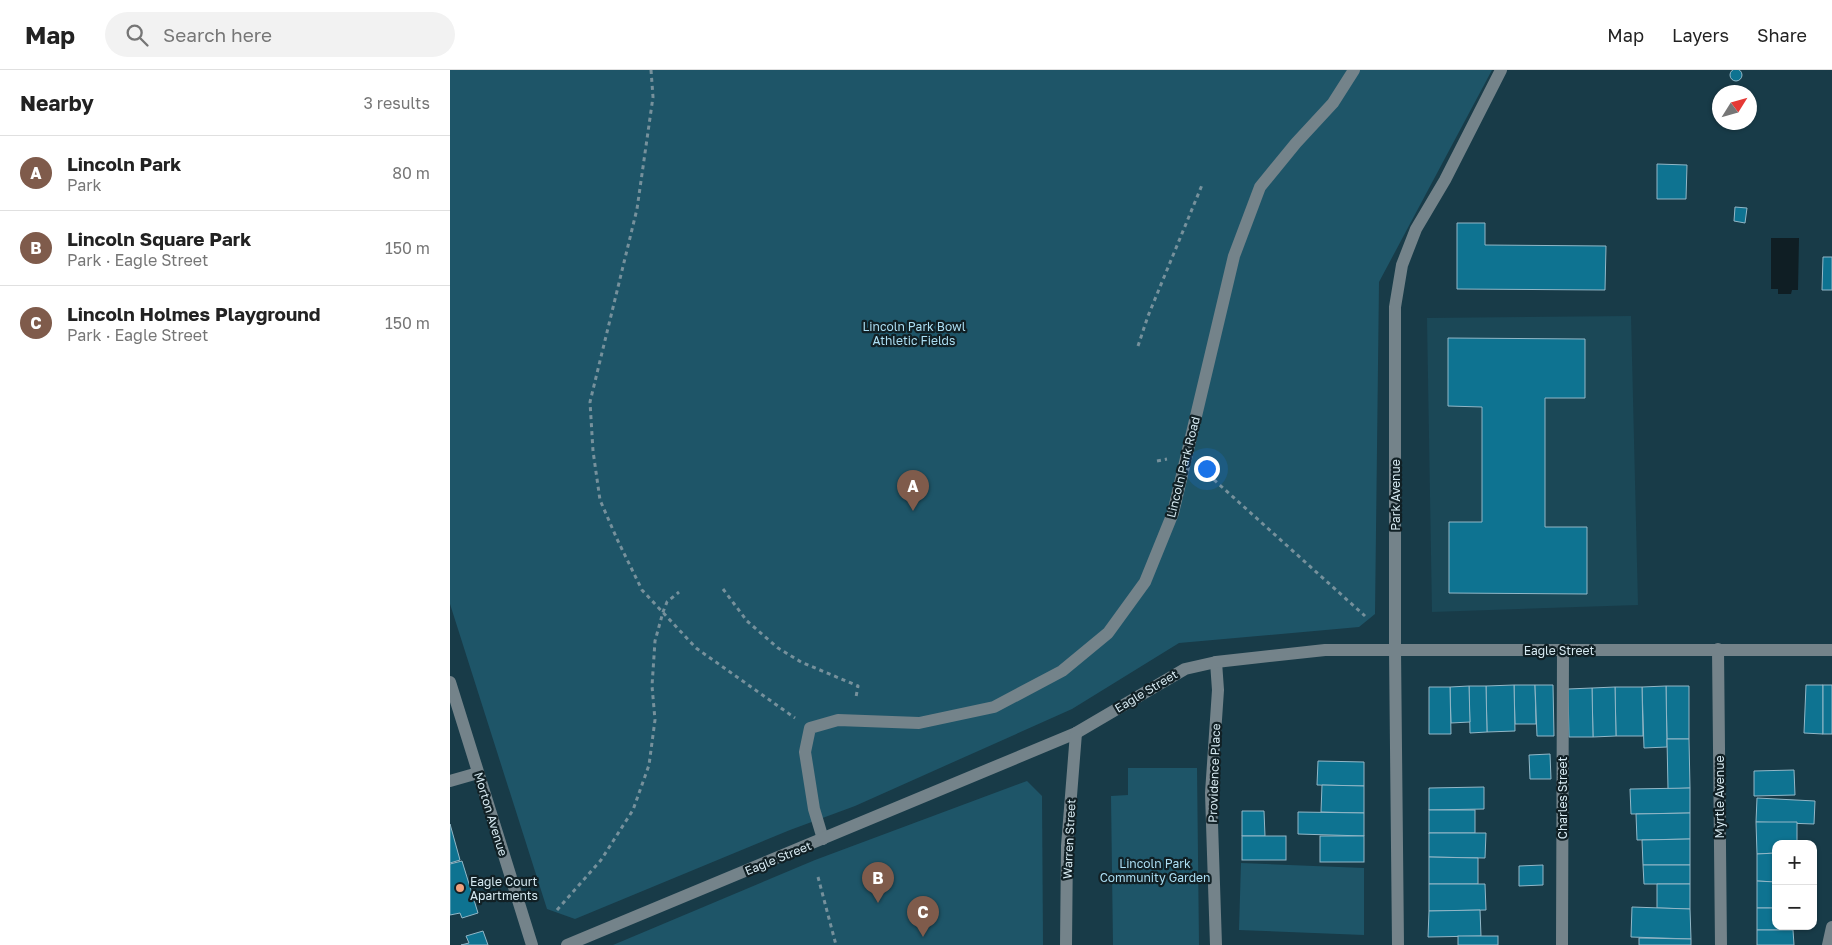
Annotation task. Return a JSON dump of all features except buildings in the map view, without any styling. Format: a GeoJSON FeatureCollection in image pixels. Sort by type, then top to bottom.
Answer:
{"type":"FeatureCollection","features":[{"type":"Feature","properties":{"kind":"street","name":"Lincoln Park Road"},"geometry":{"type":"LineString","coordinates":[[810,728],[838,720],[919,722],[994,707],[1062,671],[1108,633],[1145,582],[1173,513],[1234,256],[1260,187],[1296,143],[1333,103],[1354,70]]}},
{"type":"Feature","properties":{"kind":"street","name":"Park Avenue"},"geometry":{"type":"LineString","coordinates":[[1398,945],[1395,650],[1396,307],[1402,265],[1416,229],[1445,180],[1501,70]]}},
{"type":"Feature","properties":{"kind":"street","name":"Eagle Street"},"geometry":{"type":"LineString","coordinates":[[567,945],[1076,733],[1185,669],[1216,662],[1325,650],[1832,650]]}},
{"type":"Feature","properties":{"kind":"street","name":"Charles Street"},"geometry":{"type":"LineString","coordinates":[[1562,945],[1563,650]]}},
{"type":"Feature","properties":{"kind":"street","name":"Myrtle Avenue"},"geometry":{"type":"LineString","coordinates":[[1718,650],[1721,945]]}},
{"type":"Feature","properties":{"kind":"street","name":"Providence Place"},"geometry":{"type":"LineString","coordinates":[[1216,662],[1218,690],[1211,793],[1216,945]]}},
{"type":"Feature","properties":{"kind":"street","name":"Morton Avenue"},"geometry":{"type":"LineString","coordinates":[[450,682],[532,945]]}},
{"type":"Feature","properties":{"kind":"street"},"geometry":{"type":"LineString","coordinates":[[810,728],[805,752],[814,809],[823,839]]}},
{"type":"Feature","properties":{"kind":"street","name":"Warren Street"},"geometry":{"type":"LineString","coordinates":[[1066,945],[1067,846],[1076,733]]}},
{"type":"Feature","properties":{"kind":"street"},"geometry":{"type":"LineString","coordinates":[[450,781],[478,774]]}},
{"type":"Feature","properties":{"kind":"street"},"geometry":{"type":"LineString","coordinates":[[1828,945],[1832,927]]}},
{"type":"Feature","properties":{"kind":"path"},"geometry":{"type":"LineString","coordinates":[[651,70],[653,97],[637,209],[590,402],[593,451],[600,500],[617,540],[642,590],[662,612],[696,648],[810,728]]}},
{"type":"Feature","properties":{"kind":"path"},"geometry":{"type":"LineString","coordinates":[[1138,346],[1148,316],[1202,185]]}},
{"type":"Feature","properties":{"kind":"path"},"geometry":{"type":"LineString","coordinates":[[1187,455],[1365,616]]}},
{"type":"Feature","properties":{"kind":"path"},"geometry":{"type":"LineString","coordinates":[[723,589],[747,621],[778,648],[801,662],[858,686],[856,697]]}},
{"type":"Feature","properties":{"kind":"path"},"geometry":{"type":"LineString","coordinates":[[557,910],[601,860],[633,810],[649,765],[655,720],[652,686],[655,641],[662,612],[667,602],[679,592]]}},
{"type":"Feature","properties":{"kind":"path"},"geometry":{"type":"LineString","coordinates":[[818,877],[836,945]]}},
{"type":"Feature","properties":{"kind":"shaded area"},"geometry":{"type":"Polygon","coordinates":[[[1771,238],[1799,238],[1798,290],[1792,290],[1791,294],[1778,294],[1778,289],[1771,289],[1771,238]]]}},
{"type":"Feature","properties":{"kind":"shaded area"},"geometry":{"type":"Polygon","coordinates":[[[1631,316],[1638,605],[1432,612],[1427,318],[1631,316]]]}},
{"type":"Feature","properties":{"kind":"green space","name":"Lincoln Park Bowl Athletic Fields"},"geometry":{"type":"Polygon","coordinates":[[[450,70],[1492,70],[1379,282],[1375,614],[1359,627],[1179,643],[1072,709],[855,806],[790,830],[575,919],[547,909],[450,604],[450,70]]]}},
{"type":"Feature","properties":{"kind":"green space","name":"Lincoln Park Community Garden"},"geometry":{"type":"Polygon","coordinates":[[[1128,768],[1197,768],[1199,945],[1113,945],[1111,796],[1128,795],[1128,768]]]}},
{"type":"Feature","properties":{"kind":"green space"},"geometry":{"type":"Polygon","coordinates":[[[1027,781],[1042,796],[1043,945],[613,945],[815,860],[1027,781]]]}},
{"type":"Feature","properties":{"kind":"green space"},"geometry":{"type":"Polygon","coordinates":[[[1241,863],[1364,868],[1364,935],[1239,930],[1241,863]]]}},
{"type":"Feature","properties":{"kind":"place","name":"Lincoln Park"},"geometry":{"type":"Point","coordinates":[913,511]}},
{"type":"Feature","properties":{"kind":"place","name":"Eagle Court Apartments"},"geometry":{"type":"Point","coordinates":[460,888]}},
{"type":"Feature","properties":{"kind":"place","name":"Lincoln Square Park"},"geometry":{"type":"Point","coordinates":[878,903]}},
{"type":"Feature","properties":{"kind":"place","name":"Lincoln Holmes Playground"},"geometry":{"type":"Point","coordinates":[923,937]}}]}
